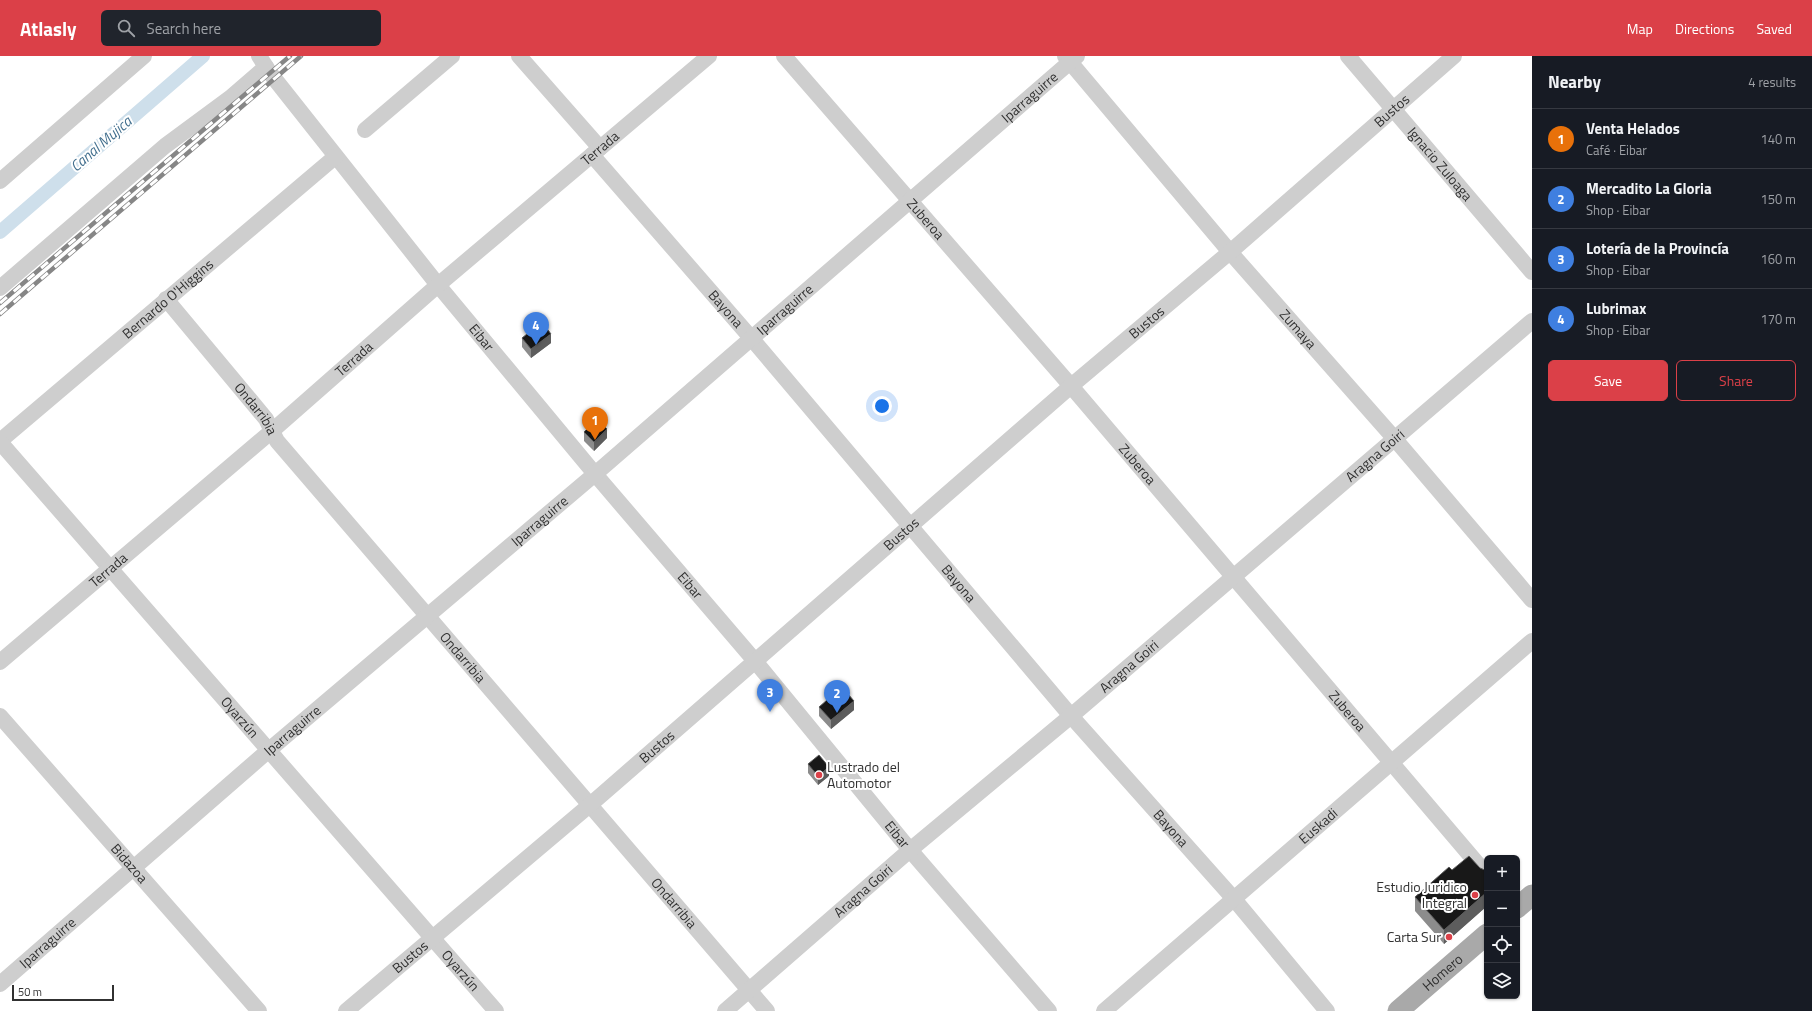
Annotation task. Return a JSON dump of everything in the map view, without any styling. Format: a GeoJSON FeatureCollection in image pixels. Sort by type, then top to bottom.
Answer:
{"type":"FeatureCollection","features":[{"type":"Feature","properties":{"kind":"main road"},"geometry":{"type":"LineString","coordinates":[[1520,905],[1532,895]]}},
{"type":"Feature","properties":{"kind":"main road","name":"Homero"},"geometry":{"type":"LineString","coordinates":[[1398,1011],[1484,937]]}},
{"type":"Feature","properties":{"kind":"street"},"geometry":{"type":"LineString","coordinates":[[0,181],[144,56]]}},
{"type":"Feature","properties":{"kind":"street"},"geometry":{"type":"LineString","coordinates":[[365,130],[452,56]]}},
{"type":"Feature","properties":{"kind":"street","name":"Bayona"},"geometry":{"type":"LineString","coordinates":[[519,56],[596,152],[911,527],[1071,716],[1234,899],[1327,1011]]}},
{"type":"Feature","properties":{"kind":"street","name":"Terrada"},"geometry":{"type":"LineString","coordinates":[[0,662],[272,431],[438,285],[710,56]]}},
{"type":"Feature","properties":{"kind":"street","name":"Zuberoa"},"geometry":{"type":"LineString","coordinates":[[784,56],[1071,386],[1484,871]]}},
{"type":"Feature","properties":{"kind":"street","name":"Ignacio Zuloaga"},"geometry":{"type":"LineString","coordinates":[[1348,56],[1532,272]]}},
{"type":"Feature","properties":{"kind":"street","name":"Bustos"},"geometry":{"type":"LineString","coordinates":[[346,1011],[590,804],[911,527],[1071,386],[1230,252],[1454,56]]}},
{"type":"Feature","properties":{"kind":"street","name":"Iparraguirre"},"geometry":{"type":"LineString","coordinates":[[0,984],[269,750],[752,339],[910,202],[1071,58]]}},
{"type":"Feature","properties":{"kind":"street","name":"Zumaya"},"geometry":{"type":"LineString","coordinates":[[1071,58],[1230,252],[1394,438],[1532,600]]}},
{"type":"Feature","properties":{"kind":"street"},"geometry":{"type":"LineString","coordinates":[[0,288],[165,146],[230,98],[262,60]]}},
{"type":"Feature","properties":{"kind":"street","name":"Eibar"},"geometry":{"type":"LineString","coordinates":[[262,60],[335,157],[438,285],[595,474],[755,661],[910,850],[1049,1011]]}},
{"type":"Feature","properties":{"kind":"street","name":"Bernardo O'Higgins"},"geometry":{"type":"LineString","coordinates":[[0,442],[166,299],[335,157]]}},
{"type":"Feature","properties":{"kind":"street","name":"Ondarribia"},"geometry":{"type":"LineString","coordinates":[[166,299],[266,419],[282,447],[767,1011]]}},
{"type":"Feature","properties":{"kind":"street","name":"Aragna Goiri"},"geometry":{"type":"LineString","coordinates":[[725,1011],[910,850],[1071,716],[1232,576],[1532,321]]}},
{"type":"Feature","properties":{"kind":"street","name":"Oyarzún"},"geometry":{"type":"LineString","coordinates":[[0,442],[496,1011]]}},
{"type":"Feature","properties":{"kind":"street","name":"Euskadi"},"geometry":{"type":"LineString","coordinates":[[1104,1011],[1532,641]]}},
{"type":"Feature","properties":{"kind":"street","name":"Bidazoa"},"geometry":{"type":"LineString","coordinates":[[0,716],[259,1011]]}},
{"type":"Feature","properties":{"kind":"building"},"geometry":{"type":"Polygon","coordinates":[[[542,322],[551,334],[531,349],[522,338],[542,322]]]}},
{"type":"Feature","properties":{"kind":"building"},"geometry":{"type":"Polygon","coordinates":[[[597,419],[607,429],[594,442],[584,432],[597,419]]]}},
{"type":"Feature","properties":{"kind":"building"},"geometry":{"type":"Polygon","coordinates":[[[842,687],[854,701],[831,720],[819,707],[842,687]]]}},
{"type":"Feature","properties":{"kind":"building"},"geometry":{"type":"Polygon","coordinates":[[[819,755],[829,767],[818,776],[808,764],[819,755]]]}},
{"type":"Feature","properties":{"kind":"building"},"geometry":{"type":"Polygon","coordinates":[[[1469,856],[1480,868],[1484,870],[1484,895],[1444,930],[1415,897],[1449,867],[1452,870],[1469,856]]]}},
{"type":"Feature","properties":{"kind":"waterway","name":"Canal Mujica"},"geometry":{"type":"LineString","coordinates":[[0,232],[203,56]]}},
{"type":"Feature","properties":{"kind":"railway"},"geometry":{"type":"LineString","coordinates":[[0,303],[290,56]]}},
{"type":"Feature","properties":{"kind":"railway"},"geometry":{"type":"LineString","coordinates":[[0,314],[301,56]]}},
{"type":"Feature","properties":{"kind":"place","name":"Lubrimax"},"geometry":{"type":"Point","coordinates":[536,345]}},
{"type":"Feature","properties":{"kind":"place","name":"Venta Helados"},"geometry":{"type":"Point","coordinates":[595,440]}},
{"type":"Feature","properties":{"kind":"place","name":"Lotería de la Provincía"},"geometry":{"type":"Point","coordinates":[770,712]}},
{"type":"Feature","properties":{"kind":"place","name":"Mercadito La Gloria"},"geometry":{"type":"Point","coordinates":[837,713]}},
{"type":"Feature","properties":{"kind":"place","name":"Lustrado del Automotor"},"geometry":{"type":"Point","coordinates":[819,775]}},
{"type":"Feature","properties":{"kind":"place","name":"Estudio Juridico Integral"},"geometry":{"type":"Point","coordinates":[1475,895]}},
{"type":"Feature","properties":{"kind":"place","name":"Carta Sur"},"geometry":{"type":"Point","coordinates":[1449,937]}}]}
